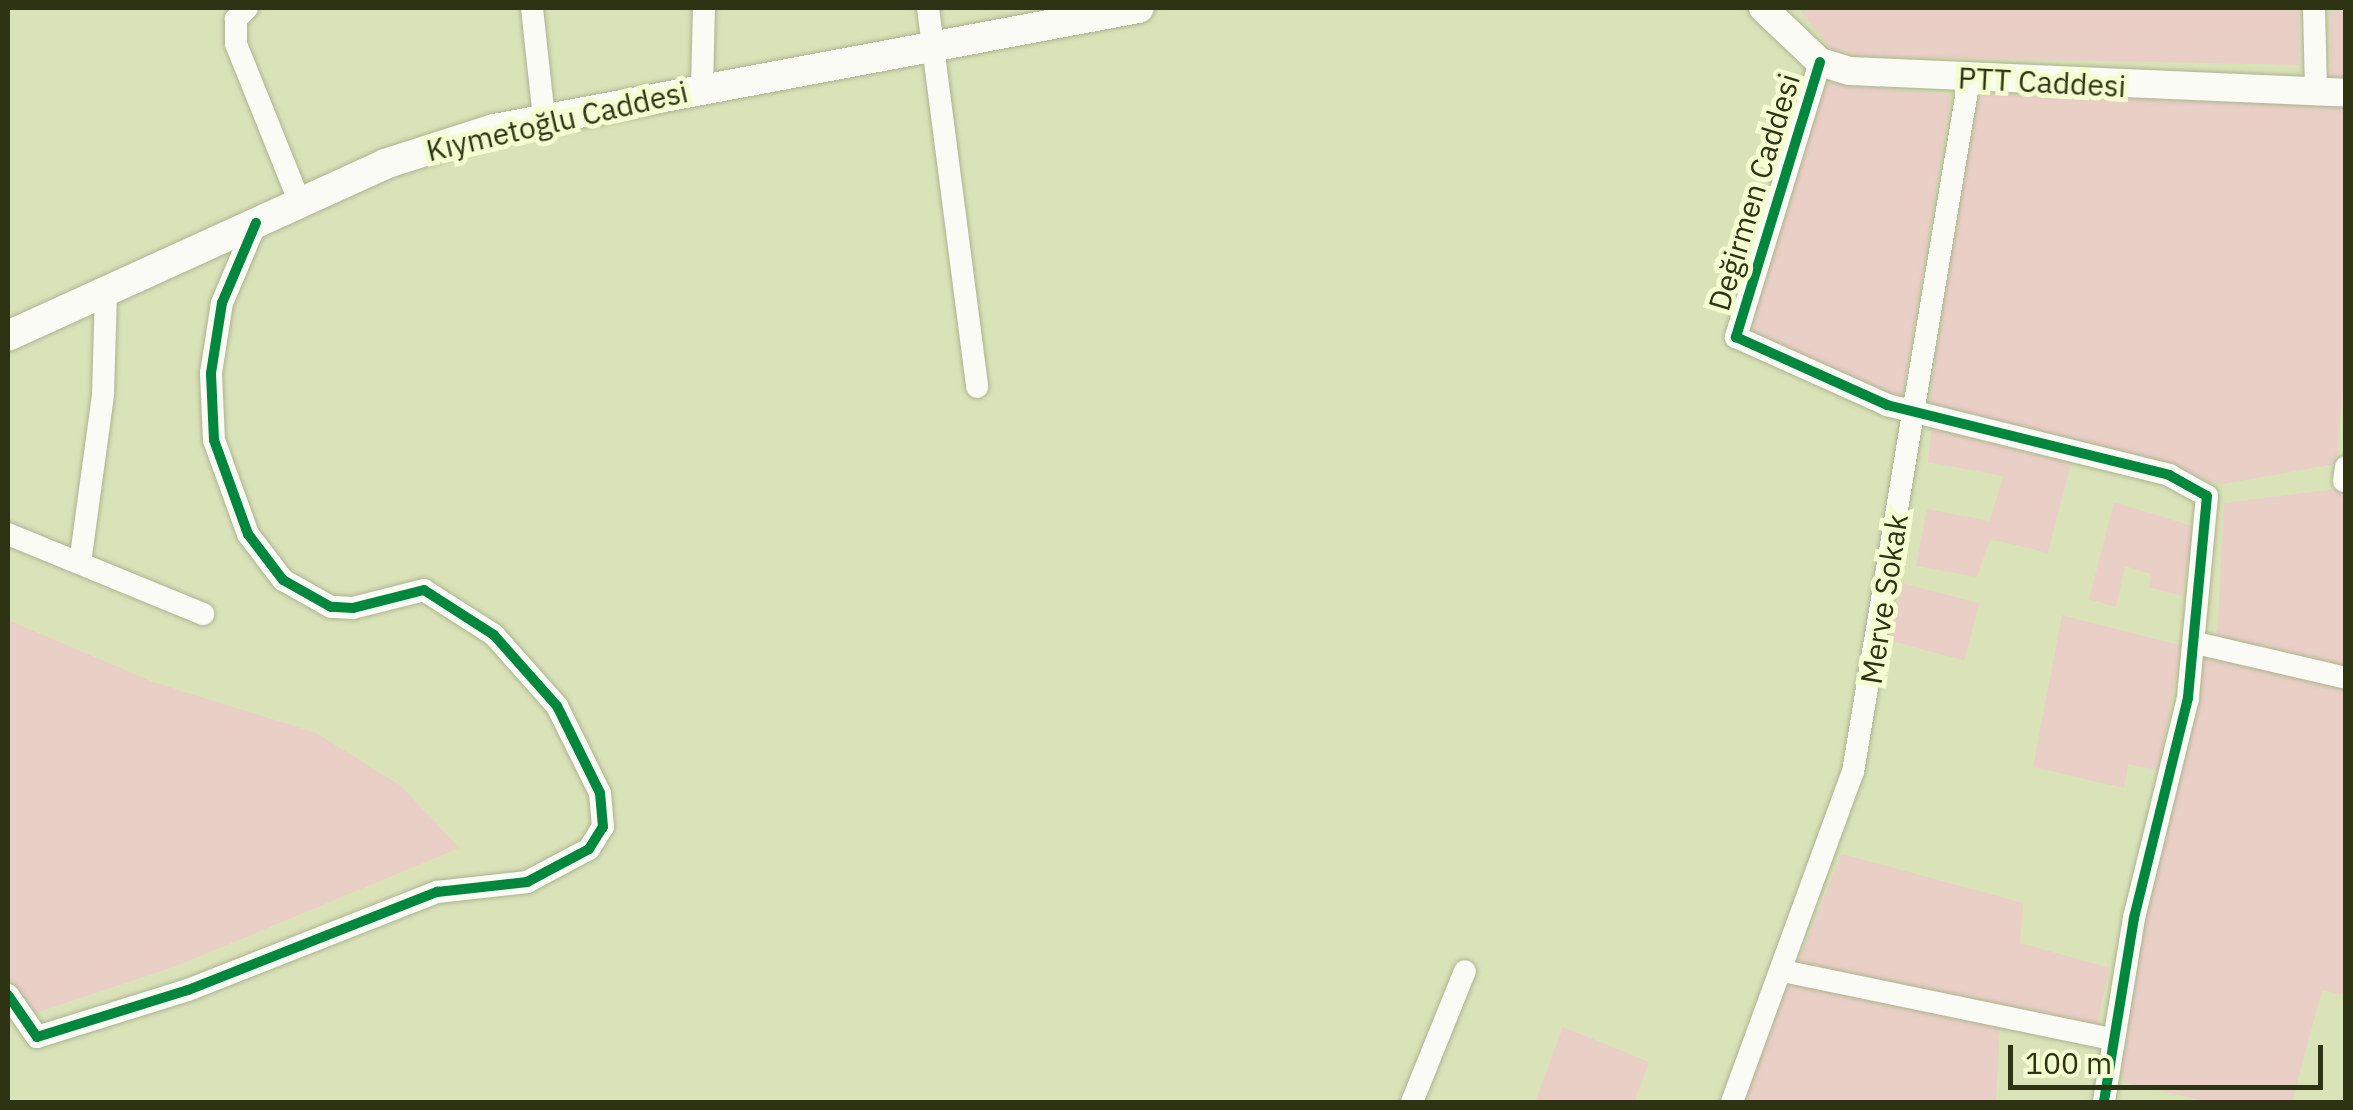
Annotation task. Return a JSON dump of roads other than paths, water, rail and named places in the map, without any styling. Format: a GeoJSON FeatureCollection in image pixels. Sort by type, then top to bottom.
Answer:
{"type":"FeatureCollection","features":[{"type":"Feature","properties":{"kind":"main road","name":"Kıymetoğlu Caddesi"},"geometry":{"type":"LineString","coordinates":[[8,336],[385,164],[544,118],[1137,8]]}},
{"type":"Feature","properties":{"kind":"street"},"geometry":{"type":"LineString","coordinates":[[246,8],[236,19],[236,44],[300,202]]}},
{"type":"Feature","properties":{"kind":"street"},"geometry":{"type":"LineString","coordinates":[[532,8],[544,118]]}},
{"type":"Feature","properties":{"kind":"street"},"geometry":{"type":"LineString","coordinates":[[702,88],[704,8]]}},
{"type":"Feature","properties":{"kind":"street"},"geometry":{"type":"LineString","coordinates":[[928,8],[977,387]]}},
{"type":"Feature","properties":{"kind":"street"},"geometry":{"type":"LineString","coordinates":[[1763,8],[1820,62]]}},
{"type":"Feature","properties":{"kind":"street"},"geometry":{"type":"LineString","coordinates":[[2314,8],[2316,92]]}},
{"type":"Feature","properties":{"kind":"street","name":"PTT Caddesi"},"geometry":{"type":"LineString","coordinates":[[1820,62],[1850,72],[2346,93]]}},
{"type":"Feature","properties":{"kind":"street","name":"Değirmen Caddesi"},"geometry":{"type":"LineString","coordinates":[[1820,62],[1736,336],[1839,388],[1914,413]]}},
{"type":"Feature","properties":{"kind":"street","name":"Merve Sokak"},"geometry":{"type":"LineString","coordinates":[[1732,1102],[1784,972],[1856,756],[1970,79]]}},
{"type":"Feature","properties":{"kind":"street"},"geometry":{"type":"LineString","coordinates":[[8,995],[37,1037],[188,990],[437,892],[527,882],[589,850],[603,826],[600,793],[557,706],[494,636],[424,590],[353,608],[308,597],[283,580],[248,534],[214,440],[211,373],[222,302],[256,223]]}},
{"type":"Feature","properties":{"kind":"street"},"geometry":{"type":"LineString","coordinates":[[80,564],[103,394],[106,292]]}},
{"type":"Feature","properties":{"kind":"street"},"geometry":{"type":"LineString","coordinates":[[1914,413],[2170,475],[2207,496],[2196,643],[2110,1039],[2104,1102]]}},
{"type":"Feature","properties":{"kind":"street"},"geometry":{"type":"LineString","coordinates":[[8,534],[204,614]]}},
{"type":"Feature","properties":{"kind":"street"},"geometry":{"type":"LineString","coordinates":[[2196,643],[2346,678]]}},
{"type":"Feature","properties":{"kind":"street"},"geometry":{"type":"LineString","coordinates":[[1412,1102],[1466,971]]}},
{"type":"Feature","properties":{"kind":"street"},"geometry":{"type":"LineString","coordinates":[[1784,972],[2110,1039]]}}]}
